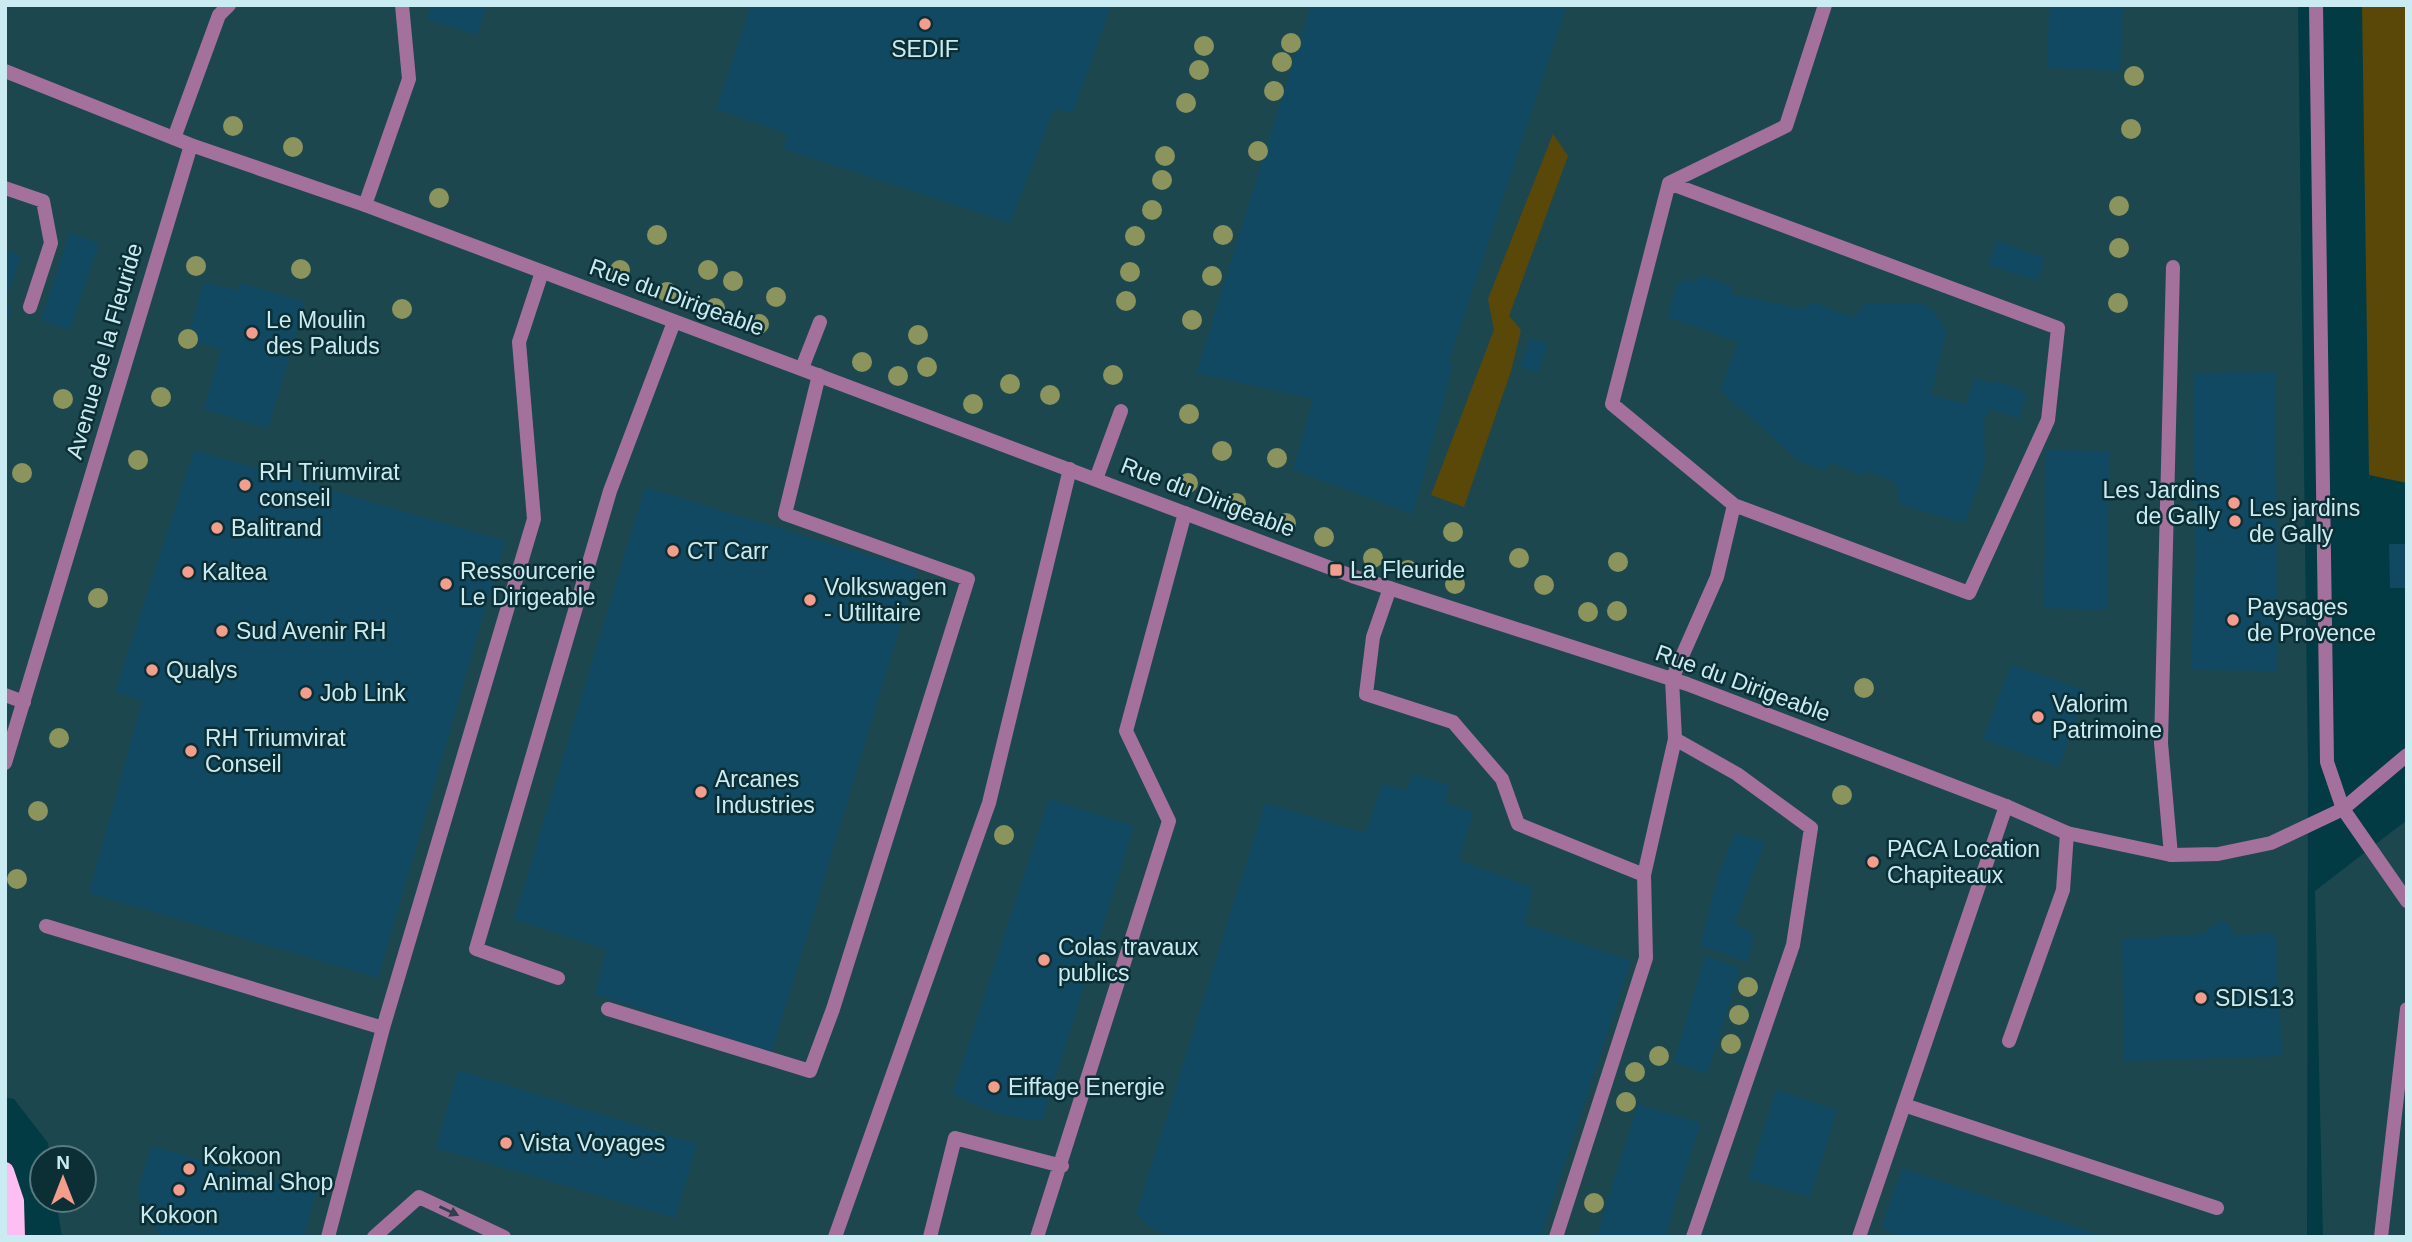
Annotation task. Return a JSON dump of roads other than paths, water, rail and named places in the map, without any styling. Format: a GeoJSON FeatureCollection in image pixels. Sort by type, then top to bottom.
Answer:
{"type":"FeatureCollection","features":[{"type":"Feature","properties":{"kind":"main road"},"geometry":{"type":"LineString","coordinates":[[5,1171],[15,1201],[16,1237]]}},
{"type":"Feature","properties":{"kind":"street"},"geometry":{"type":"LineString","coordinates":[[174,138],[219,15],[229,5]]}},
{"type":"Feature","properties":{"kind":"street"},"geometry":{"type":"LineString","coordinates":[[365,205],[409,79],[402,5]]}},
{"type":"Feature","properties":{"kind":"street"},"geometry":{"type":"LineString","coordinates":[[1669,183],[2058,328],[2048,420],[1969,593],[1734,505],[1612,404],[1669,183],[1786,126],[1825,5]]}},
{"type":"Feature","properties":{"kind":"street"},"geometry":{"type":"LineString","coordinates":[[2316,5],[2328,762],[2343,809],[2407,901]]}},
{"type":"Feature","properties":{"kind":"street"},"geometry":{"type":"LineString","coordinates":[[5,71],[191,145]]}},
{"type":"Feature","properties":{"kind":"street","name":"Rue du Dirigeable"},"geometry":{"type":"LineString","coordinates":[[191,145],[365,205],[1390,588],[1672,679],[2006,806],[2067,833],[2171,855],[2218,854],[2271,843],[2343,809],[2407,755]]}},
{"type":"Feature","properties":{"kind":"street","name":"Avenue de la Fleuride"},"geometry":{"type":"LineString","coordinates":[[5,763],[191,145]]}},
{"type":"Feature","properties":{"kind":"street"},"geometry":{"type":"LineString","coordinates":[[5,188],[43,201],[51,243],[30,307]]}},
{"type":"Feature","properties":{"kind":"street"},"geometry":{"type":"LineString","coordinates":[[2171,855],[2161,743],[2173,267]]}},
{"type":"Feature","properties":{"kind":"street"},"geometry":{"type":"LineString","coordinates":[[328,1237],[383,1028],[534,519],[519,342],[542,272]]}},
{"type":"Feature","properties":{"kind":"street"},"geometry":{"type":"LineString","coordinates":[[558,978],[476,949],[610,491],[674,321]]}},
{"type":"Feature","properties":{"kind":"street"},"geometry":{"type":"LineString","coordinates":[[802,368],[820,322]]}},
{"type":"Feature","properties":{"kind":"street"},"geometry":{"type":"LineString","coordinates":[[608,1009],[810,1071],[833,1009],[968,579],[785,514],[819,375]]}},
{"type":"Feature","properties":{"kind":"street"},"geometry":{"type":"LineString","coordinates":[[1096,479],[1121,411]]}},
{"type":"Feature","properties":{"kind":"street"},"geometry":{"type":"LineString","coordinates":[[835,1237],[989,803],[1070,470]]}},
{"type":"Feature","properties":{"kind":"street"},"geometry":{"type":"LineString","coordinates":[[1556,1237],[1646,958],[1644,874],[1675,739],[1672,679],[1717,577],[1734,505]]}},
{"type":"Feature","properties":{"kind":"street"},"geometry":{"type":"LineString","coordinates":[[1037,1237],[1062,1166],[1169,821],[1126,731],[1185,513]]}},
{"type":"Feature","properties":{"kind":"street"},"geometry":{"type":"LineString","coordinates":[[1390,588],[1373,637],[1366,694],[1453,722],[1502,779],[1518,824],[1644,874]]}},
{"type":"Feature","properties":{"kind":"street"},"geometry":{"type":"LineString","coordinates":[[5,695],[24,702]]}},
{"type":"Feature","properties":{"kind":"street"},"geometry":{"type":"LineString","coordinates":[[1675,739],[1737,774],[1811,828],[1793,945],[1693,1237]]}},
{"type":"Feature","properties":{"kind":"street"},"geometry":{"type":"LineString","coordinates":[[1859,1237],[2006,806]]}},
{"type":"Feature","properties":{"kind":"street"},"geometry":{"type":"LineString","coordinates":[[2009,1041],[2063,890],[2067,833]]}},
{"type":"Feature","properties":{"kind":"street"},"geometry":{"type":"LineString","coordinates":[[46,926],[383,1028]]}},
{"type":"Feature","properties":{"kind":"street"},"geometry":{"type":"LineString","coordinates":[[2381,1237],[2407,1009]]}},
{"type":"Feature","properties":{"kind":"street"},"geometry":{"type":"LineString","coordinates":[[1904,1105],[2217,1208]]}},
{"type":"Feature","properties":{"kind":"street"},"geometry":{"type":"LineString","coordinates":[[930,1237],[955,1138],[1062,1166]]}},
{"type":"Feature","properties":{"kind":"street"},"geometry":{"type":"LineString","coordinates":[[374,1237],[419,1197],[504,1237]]}},
{"type":"Feature","properties":{"kind":"place","name":"SEDIF"},"geometry":{"type":"Point","coordinates":[925,24]}},
{"type":"Feature","properties":{"kind":"place","name":"Le Moulin des Paluds"},"geometry":{"type":"Point","coordinates":[252,333]}},
{"type":"Feature","properties":{"kind":"place","name":"RH Triumvirat conseil"},"geometry":{"type":"Point","coordinates":[245,485]}},
{"type":"Feature","properties":{"kind":"place","name":"Les Jardins de Gally"},"geometry":{"type":"Point","coordinates":[2234,503]}},
{"type":"Feature","properties":{"kind":"place","name":"Les jardins de Gally"},"geometry":{"type":"Point","coordinates":[2235,521]}},
{"type":"Feature","properties":{"kind":"place","name":"Balitrand"},"geometry":{"type":"Point","coordinates":[217,528]}},
{"type":"Feature","properties":{"kind":"place","name":"CT Carr"},"geometry":{"type":"Point","coordinates":[673,551]}},
{"type":"Feature","properties":{"kind":"place","name":"La Fleuride"},"geometry":{"type":"Point","coordinates":[1336,570]}},
{"type":"Feature","properties":{"kind":"place","name":"Kaltea"},"geometry":{"type":"Point","coordinates":[188,572]}},
{"type":"Feature","properties":{"kind":"place","name":"Ressourcerie Le Dirigeable"},"geometry":{"type":"Point","coordinates":[446,584]}},
{"type":"Feature","properties":{"kind":"place","name":"Volkswagen - Utilitaire"},"geometry":{"type":"Point","coordinates":[810,600]}},
{"type":"Feature","properties":{"kind":"place","name":"Paysages de Provence"},"geometry":{"type":"Point","coordinates":[2233,620]}},
{"type":"Feature","properties":{"kind":"place","name":"Sud Avenir RH"},"geometry":{"type":"Point","coordinates":[222,631]}},
{"type":"Feature","properties":{"kind":"place","name":"Qualys"},"geometry":{"type":"Point","coordinates":[152,670]}},
{"type":"Feature","properties":{"kind":"place","name":"Job Link"},"geometry":{"type":"Point","coordinates":[306,693]}},
{"type":"Feature","properties":{"kind":"place","name":"Valorim Patrimoine"},"geometry":{"type":"Point","coordinates":[2038,717]}},
{"type":"Feature","properties":{"kind":"place","name":"RH Triumvirat Conseil"},"geometry":{"type":"Point","coordinates":[191,751]}},
{"type":"Feature","properties":{"kind":"place","name":"Arcanes Industries"},"geometry":{"type":"Point","coordinates":[701,792]}},
{"type":"Feature","properties":{"kind":"place","name":"PACA Location Chapiteaux"},"geometry":{"type":"Point","coordinates":[1873,862]}},
{"type":"Feature","properties":{"kind":"place","name":"Colas travaux publics"},"geometry":{"type":"Point","coordinates":[1044,960]}},
{"type":"Feature","properties":{"kind":"place","name":"SDIS13"},"geometry":{"type":"Point","coordinates":[2201,998]}},
{"type":"Feature","properties":{"kind":"place","name":"Eiffage Energie"},"geometry":{"type":"Point","coordinates":[994,1087]}},
{"type":"Feature","properties":{"kind":"place","name":"Vista Voyages"},"geometry":{"type":"Point","coordinates":[506,1143]}},
{"type":"Feature","properties":{"kind":"place","name":"Kokoon Animal Shop"},"geometry":{"type":"Point","coordinates":[189,1169]}},
{"type":"Feature","properties":{"kind":"place","name":"Kokoon"},"geometry":{"type":"Point","coordinates":[179,1190]}}]}
